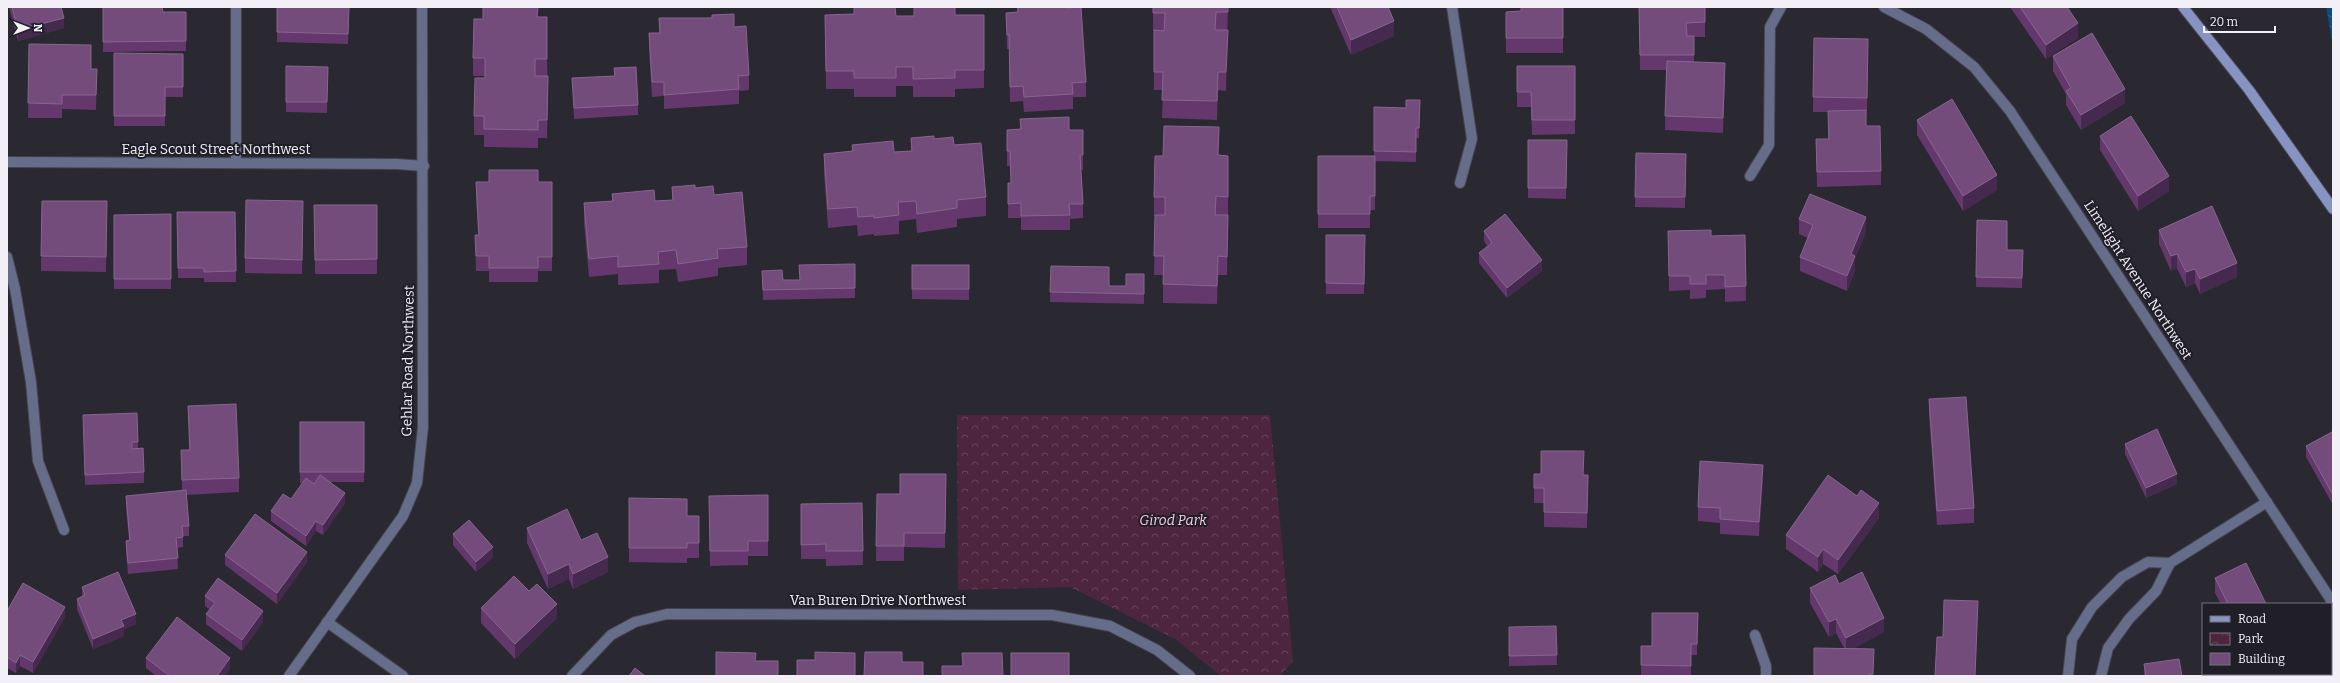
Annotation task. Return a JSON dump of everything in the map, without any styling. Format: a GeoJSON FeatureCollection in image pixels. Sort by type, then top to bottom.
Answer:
{"type":"FeatureCollection","features":[{"type":"Feature","properties":{"kind":"main road"},"geometry":{"type":"LineString","coordinates":[[2183,7],[2254,96],[2333,209]]}},
{"type":"Feature","properties":{"kind":"street"},"geometry":{"type":"LineString","coordinates":[[236,7],[236,163]]}},
{"type":"Feature","properties":{"kind":"street","name":"Gehlar Road Northwest"},"geometry":{"type":"LineString","coordinates":[[289,676],[403,516],[418,483],[423,427],[424,166],[422,7]]}},
{"type":"Feature","properties":{"kind":"street"},"geometry":{"type":"LineString","coordinates":[[1452,7],[1472,139],[1460,183]]}},
{"type":"Feature","properties":{"kind":"street"},"geometry":{"type":"LineString","coordinates":[[1750,176],[1769,145],[1770,27],[1781,7]]}},
{"type":"Feature","properties":{"kind":"street","name":"Limelight Avenue Northwest"},"geometry":{"type":"LineString","coordinates":[[1884,7],[1926,29],[1974,68],[2010,111],[2333,603]]}},
{"type":"Feature","properties":{"kind":"street","name":"Eagle Scout Street Northwest"},"geometry":{"type":"LineString","coordinates":[[7,162],[424,166]]}},
{"type":"Feature","properties":{"kind":"street"},"geometry":{"type":"LineString","coordinates":[[7,257],[15,289],[31,382],[38,461],[64,530]]}},
{"type":"Feature","properties":{"kind":"street"},"geometry":{"type":"LineString","coordinates":[[2101,676],[2108,648],[2129,619],[2156,591],[2170,563],[2267,502]]}},
{"type":"Feature","properties":{"kind":"street"},"geometry":{"type":"LineString","coordinates":[[2068,676],[2072,639],[2092,607],[2122,577],[2148,562],[2170,563]]}},
{"type":"Feature","properties":{"kind":"street","name":"Van Buren Drive Northwest"},"geometry":{"type":"LineString","coordinates":[[572,676],[611,635],[635,622],[667,614],[706,614],[1052,615],[1110,626],[1157,650],[1190,676]]}},
{"type":"Feature","properties":{"kind":"street"},"geometry":{"type":"LineString","coordinates":[[327,622],[403,676]]}},
{"type":"Feature","properties":{"kind":"street"},"geometry":{"type":"LineString","coordinates":[[1755,635],[1766,666],[1766,676]]}},
{"type":"Feature","properties":{"kind":"green space","name":"Girod Park"},"geometry":{"type":"Polygon","coordinates":[[[957,415],[1270,415],[1293,661],[1280,676],[1221,676],[1175,639],[1070,587],[958,590],[957,415]]]}},
{"type":"Feature","properties":{"kind":"water"},"geometry":{"type":"Polygon","coordinates":[[[2326,7],[2333,7],[2333,42],[2332,40],[2326,7]]]}},
{"type":"Feature","properties":{"kind":"building"},"geometry":{"type":"Polygon","coordinates":[[[12,7],[61,7],[64,18],[18,30],[12,7]]]}},
{"type":"Feature","properties":{"kind":"building"},"geometry":{"type":"Polygon","coordinates":[[[103,7],[162,7],[163,12],[186,12],[186,41],[103,42],[103,7]]]}},
{"type":"Feature","properties":{"kind":"building"},"geometry":{"type":"Polygon","coordinates":[[[277,7],[349,7],[348,34],[277,32],[277,7]]]}},
{"type":"Feature","properties":{"kind":"building"},"geometry":{"type":"Polygon","coordinates":[[[483,7],[538,7],[537,17],[547,17],[547,59],[535,59],[535,76],[548,76],[547,120],[538,120],[538,130],[484,129],[484,116],[474,116],[475,78],[485,78],[485,58],[473,58],[474,19],[483,19],[483,7]]]}},
{"type":"Feature","properties":{"kind":"building"},"geometry":{"type":"Polygon","coordinates":[[[854,7],[895,7],[896,16],[914,16],[914,7],[955,7],[955,15],[984,15],[984,70],[955,70],[955,78],[913,79],[913,67],[896,67],[896,78],[854,78],[854,71],[826,71],[825,15],[854,14],[854,7]]]}},
{"type":"Feature","properties":{"kind":"building"},"geometry":{"type":"Polygon","coordinates":[[[1018,7],[1081,7],[1086,82],[1072,83],[1073,94],[1024,97],[1023,86],[1010,87],[1009,34],[1007,35],[1006,13],[1018,12],[1018,7]]]}},
{"type":"Feature","properties":{"kind":"building"},"geometry":{"type":"Polygon","coordinates":[[[1153,7],[1228,7],[1228,12],[1216,12],[1215,30],[1228,30],[1226,72],[1218,72],[1217,101],[1162,100],[1163,72],[1154,72],[1154,30],[1164,31],[1165,13],[1153,13],[1153,7]]]}},
{"type":"Feature","properties":{"kind":"building"},"geometry":{"type":"Polygon","coordinates":[[[1337,7],[1388,7],[1394,21],[1351,40],[1337,7]]]}},
{"type":"Feature","properties":{"kind":"building"},"geometry":{"type":"Polygon","coordinates":[[[1521,7],[1563,7],[1563,38],[1506,38],[1506,12],[1521,11],[1521,7]]]}},
{"type":"Feature","properties":{"kind":"building"},"geometry":{"type":"Polygon","coordinates":[[[1639,7],[1705,7],[1705,22],[1686,23],[1687,36],[1694,36],[1694,55],[1640,55],[1639,7]]]}},
{"type":"Feature","properties":{"kind":"building"},"geometry":{"type":"Polygon","coordinates":[[[2020,7],[2067,7],[2078,23],[2046,45],[2020,7]]]}},
{"type":"Feature","properties":{"kind":"building"},"geometry":{"type":"Polygon","coordinates":[[[734,14],[734,27],[746,26],[749,75],[738,76],[739,89],[664,95],[664,82],[652,82],[649,33],[660,33],[659,18],[712,18],[712,15],[734,14]]]}},
{"type":"Feature","properties":{"kind":"building"},"geometry":{"type":"Polygon","coordinates":[[[2092,33],[2125,89],[2081,115],[2066,91],[2071,88],[2053,56],[2092,33]]]}},
{"type":"Feature","properties":{"kind":"building"},"geometry":{"type":"Polygon","coordinates":[[[1814,38],[1868,39],[1867,98],[1813,97],[1814,38]]]}},
{"type":"Feature","properties":{"kind":"building"},"geometry":{"type":"Polygon","coordinates":[[[29,44],[91,45],[91,69],[97,69],[96,95],[62,95],[62,104],[28,103],[29,44]]]}},
{"type":"Feature","properties":{"kind":"building"},"geometry":{"type":"Polygon","coordinates":[[[114,53],[183,54],[183,87],[165,87],[165,116],[114,116],[114,53]]]}},
{"type":"Feature","properties":{"kind":"building"},"geometry":{"type":"Polygon","coordinates":[[[1667,61],[1725,63],[1723,118],[1665,116],[1667,61]]]}},
{"type":"Feature","properties":{"kind":"building"},"geometry":{"type":"Polygon","coordinates":[[[286,66],[328,67],[327,102],[286,102],[286,66]]]}},
{"type":"Feature","properties":{"kind":"building"},"geometry":{"type":"Polygon","coordinates":[[[1517,66],[1575,66],[1575,120],[1532,120],[1531,92],[1517,92],[1517,66]]]}},
{"type":"Feature","properties":{"kind":"building"},"geometry":{"type":"Polygon","coordinates":[[[636,67],[638,105],[574,108],[572,78],[615,76],[614,68],[636,67]]]}},
{"type":"Feature","properties":{"kind":"building"},"geometry":{"type":"Polygon","coordinates":[[[1952,99],[1997,175],[1963,196],[1917,120],[1952,99]]]}},
{"type":"Feature","properties":{"kind":"building"},"geometry":{"type":"Polygon","coordinates":[[[1406,100],[1420,100],[1419,128],[1416,128],[1416,152],[1374,151],[1374,107],[1406,108],[1406,100]]]}},
{"type":"Feature","properties":{"kind":"building"},"geometry":{"type":"Polygon","coordinates":[[[1866,110],[1866,126],[1880,126],[1881,171],[1817,172],[1816,139],[1829,139],[1828,111],[1866,110]]]}},
{"type":"Feature","properties":{"kind":"building"},"geometry":{"type":"Polygon","coordinates":[[[2131,116],[2169,176],[2138,196],[2100,136],[2131,116]]]}},
{"type":"Feature","properties":{"kind":"building"},"geometry":{"type":"Polygon","coordinates":[[[1069,117],[1069,130],[1083,130],[1083,155],[1080,155],[1083,204],[1069,204],[1070,215],[1021,216],[1021,203],[1008,204],[1008,183],[1011,183],[1010,151],[1007,151],[1007,130],[1021,129],[1020,119],[1069,117]]]}},
{"type":"Feature","properties":{"kind":"building"},"geometry":{"type":"Polygon","coordinates":[[[1164,126],[1219,127],[1218,155],[1228,156],[1228,197],[1216,196],[1215,215],[1228,215],[1227,257],[1218,256],[1217,286],[1163,284],[1164,256],[1154,256],[1155,215],[1165,215],[1165,197],[1154,197],[1155,156],[1163,156],[1164,126]]]}},
{"type":"Feature","properties":{"kind":"building"},"geometry":{"type":"Polygon","coordinates":[[[934,136],[934,139],[953,137],[954,145],[981,143],[986,197],[957,200],[957,208],[917,214],[916,201],[898,202],[899,215],[874,218],[874,216],[858,217],[857,207],[828,209],[824,154],[853,151],[852,145],[893,141],[894,152],[912,151],[911,138],[934,136]]]}},
{"type":"Feature","properties":{"kind":"building"},"geometry":{"type":"Polygon","coordinates":[[[1528,140],[1567,140],[1566,188],[1528,188],[1528,140]]]}},
{"type":"Feature","properties":{"kind":"building"},"geometry":{"type":"Polygon","coordinates":[[[1636,153],[1686,154],[1685,197],[1635,197],[1636,153]]]}},
{"type":"Feature","properties":{"kind":"building"},"geometry":{"type":"Polygon","coordinates":[[[1318,156],[1375,156],[1375,196],[1370,196],[1370,214],[1318,214],[1318,156]]]}},
{"type":"Feature","properties":{"kind":"building"},"geometry":{"type":"Polygon","coordinates":[[[489,170],[538,170],[538,182],[552,182],[552,257],[538,257],[538,268],[489,268],[489,256],[476,256],[475,235],[479,235],[476,182],[489,182],[489,170]]]}},
{"type":"Feature","properties":{"kind":"building"},"geometry":{"type":"Polygon","coordinates":[[[695,185],[695,188],[713,186],[714,195],[742,192],[747,247],[717,249],[718,258],[678,264],[676,250],[658,252],[659,264],[618,267],[618,256],[589,259],[584,203],[613,201],[612,194],[654,190],[655,201],[673,200],[672,187],[695,185]]]}},
{"type":"Feature","properties":{"kind":"building"},"geometry":{"type":"Polygon","coordinates":[[[1810,194],[1866,217],[1851,254],[1855,256],[1847,276],[1800,257],[1813,225],[1799,219],[1810,194]]]}},
{"type":"Feature","properties":{"kind":"building"},"geometry":{"type":"Polygon","coordinates":[[[246,200],[303,201],[302,260],[245,258],[246,200]]]}},
{"type":"Feature","properties":{"kind":"building"},"geometry":{"type":"Polygon","coordinates":[[[42,201],[107,201],[106,257],[41,256],[42,201]]]}},
{"type":"Feature","properties":{"kind":"building"},"geometry":{"type":"Polygon","coordinates":[[[314,205],[377,205],[377,259],[315,260],[314,205]]]}},
{"type":"Feature","properties":{"kind":"building"},"geometry":{"type":"Polygon","coordinates":[[[2212,206],[2237,263],[2200,279],[2195,269],[2186,272],[2177,254],[2171,256],[2159,230],[2212,206]]]}},
{"type":"Feature","properties":{"kind":"building"},"geometry":{"type":"Polygon","coordinates":[[[177,212],[235,212],[236,271],[204,272],[204,268],[178,268],[177,212]]]}},
{"type":"Feature","properties":{"kind":"building"},"geometry":{"type":"Polygon","coordinates":[[[171,214],[171,279],[114,279],[114,215],[171,214]]]}},
{"type":"Feature","properties":{"kind":"building"},"geometry":{"type":"Polygon","coordinates":[[[1505,214],[1542,260],[1507,288],[1479,253],[1492,243],[1484,231],[1505,214]]]}},
{"type":"Feature","properties":{"kind":"building"},"geometry":{"type":"Polygon","coordinates":[[[1977,220],[2007,221],[2007,250],[2023,250],[2022,278],[1976,277],[1977,220]]]}},
{"type":"Feature","properties":{"kind":"building"},"geometry":{"type":"Polygon","coordinates":[[[1711,230],[1711,236],[1745,235],[1746,286],[1725,287],[1725,275],[1706,275],[1706,284],[1690,284],[1690,276],[1669,276],[1668,231],[1711,230]]]}},
{"type":"Feature","properties":{"kind":"building"},"geometry":{"type":"Polygon","coordinates":[[[1326,235],[1365,235],[1364,284],[1326,283],[1326,235]]]}},
{"type":"Feature","properties":{"kind":"building"},"geometry":{"type":"Polygon","coordinates":[[[855,264],[855,288],[763,290],[762,271],[782,270],[783,280],[800,280],[799,265],[855,264]]]}},
{"type":"Feature","properties":{"kind":"building"},"geometry":{"type":"Polygon","coordinates":[[[912,265],[969,265],[969,289],[912,289],[912,265]]]}},
{"type":"Feature","properties":{"kind":"building"},"geometry":{"type":"Polygon","coordinates":[[[1051,266],[1109,267],[1109,286],[1126,286],[1126,274],[1144,274],[1144,294],[1050,292],[1051,266]]]}},
{"type":"Feature","properties":{"kind":"building"},"geometry":{"type":"Polygon","coordinates":[[[1966,397],[1974,508],[1937,511],[1929,399],[1966,397]]]}},
{"type":"Feature","properties":{"kind":"building"},"geometry":{"type":"Polygon","coordinates":[[[236,404],[239,478],[182,480],[181,450],[190,450],[188,406],[236,404]]]}},
{"type":"Feature","properties":{"kind":"building"},"geometry":{"type":"Polygon","coordinates":[[[137,413],[138,442],[132,442],[132,449],[143,448],[144,472],[85,475],[83,415],[137,413]]]}},
{"type":"Feature","properties":{"kind":"building"},"geometry":{"type":"Polygon","coordinates":[[[300,422],[364,422],[364,472],[300,472],[300,422]]]}},
{"type":"Feature","properties":{"kind":"building"},"geometry":{"type":"Polygon","coordinates":[[[2157,429],[2177,474],[2146,488],[2125,444],[2157,429]]]}},
{"type":"Feature","properties":{"kind":"building"},"geometry":{"type":"Polygon","coordinates":[[[2332,432],[2333,433],[2333,495],[2306,446],[2332,432]]]}},
{"type":"Feature","properties":{"kind":"building"},"geometry":{"type":"Polygon","coordinates":[[[1541,451],[1584,451],[1583,475],[1588,475],[1587,513],[1544,512],[1544,488],[1534,488],[1534,474],[1541,474],[1541,451]]]}},
{"type":"Feature","properties":{"kind":"building"},"geometry":{"type":"Polygon","coordinates":[[[1700,461],[1763,465],[1759,522],[1720,519],[1720,508],[1698,507],[1700,461]]]}},
{"type":"Feature","properties":{"kind":"building"},"geometry":{"type":"Polygon","coordinates":[[[900,474],[946,474],[945,533],[904,533],[904,546],[876,546],[877,494],[900,494],[900,474]]]}},
{"type":"Feature","properties":{"kind":"building"},"geometry":{"type":"Polygon","coordinates":[[[320,475],[345,493],[323,525],[316,521],[306,536],[271,511],[283,494],[291,499],[306,478],[314,484],[320,475]]]}},
{"type":"Feature","properties":{"kind":"building"},"geometry":{"type":"Polygon","coordinates":[[[1828,475],[1857,496],[1861,490],[1879,503],[1838,560],[1823,549],[1818,557],[1786,535],[1828,475]]]}},
{"type":"Feature","properties":{"kind":"building"},"geometry":{"type":"Polygon","coordinates":[[[186,490],[189,526],[182,526],[183,537],[176,538],[178,558],[128,563],[126,541],[130,540],[126,496],[186,490]]]}},
{"type":"Feature","properties":{"kind":"building"},"geometry":{"type":"Polygon","coordinates":[[[768,495],[768,541],[748,541],[748,551],[710,551],[709,496],[768,495]]]}},
{"type":"Feature","properties":{"kind":"building"},"geometry":{"type":"Polygon","coordinates":[[[629,498],[687,499],[687,516],[699,516],[699,543],[687,543],[687,548],[629,548],[629,498]]]}},
{"type":"Feature","properties":{"kind":"building"},"geometry":{"type":"Polygon","coordinates":[[[862,503],[863,551],[826,551],[826,544],[801,545],[801,504],[862,503]]]}},
{"type":"Feature","properties":{"kind":"building"},"geometry":{"type":"Polygon","coordinates":[[[567,509],[581,540],[597,533],[608,557],[573,574],[569,564],[548,574],[527,528],[567,509]]]}},
{"type":"Feature","properties":{"kind":"building"},"geometry":{"type":"Polygon","coordinates":[[[255,514],[307,552],[277,593],[225,555],[255,514]]]}},
{"type":"Feature","properties":{"kind":"building"},"geometry":{"type":"Polygon","coordinates":[[[469,520],[493,547],[476,562],[453,534],[469,520]]]}},
{"type":"Feature","properties":{"kind":"building"},"geometry":{"type":"Polygon","coordinates":[[[2246,563],[2266,603],[2228,603],[2215,578],[2246,563]]]}},
{"type":"Feature","properties":{"kind":"building"},"geometry":{"type":"Polygon","coordinates":[[[118,572],[136,614],[121,620],[124,626],[93,639],[77,599],[85,595],[82,587],[118,572]]]}},
{"type":"Feature","properties":{"kind":"building"},"geometry":{"type":"Polygon","coordinates":[[[1862,572],[1884,618],[1846,638],[1836,619],[1829,622],[1810,588],[1835,575],[1839,584],[1862,572]]]}},
{"type":"Feature","properties":{"kind":"building"},"geometry":{"type":"Polygon","coordinates":[[[514,576],[529,591],[537,584],[557,604],[515,644],[481,608],[514,576]]]}},
{"type":"Feature","properties":{"kind":"building"},"geometry":{"type":"Polygon","coordinates":[[[218,578],[263,611],[242,640],[206,614],[215,603],[205,596],[218,578]]]}},
{"type":"Feature","properties":{"kind":"building"},"geometry":{"type":"Polygon","coordinates":[[[23,583],[65,607],[33,662],[20,655],[16,663],[7,657],[7,611],[23,583]]]}},
{"type":"Feature","properties":{"kind":"building"},"geometry":{"type":"Polygon","coordinates":[[[1944,600],[1978,601],[1975,676],[1935,676],[1937,637],[1943,637],[1944,600]]]}},
{"type":"Feature","properties":{"kind":"building"},"geometry":{"type":"Polygon","coordinates":[[[1652,613],[1698,613],[1697,644],[1691,644],[1691,666],[1641,665],[1641,646],[1652,646],[1652,613]]]}},
{"type":"Feature","properties":{"kind":"building"},"geometry":{"type":"Polygon","coordinates":[[[177,617],[230,658],[217,676],[170,676],[146,658],[177,617]]]}},
{"type":"Feature","properties":{"kind":"building"},"geometry":{"type":"Polygon","coordinates":[[[1556,626],[1557,655],[1509,656],[1509,627],[1556,626]]]}},
{"type":"Feature","properties":{"kind":"building"},"geometry":{"type":"Polygon","coordinates":[[[1814,648],[1874,649],[1873,674],[1869,674],[1869,676],[1814,676],[1814,648]]]}},
{"type":"Feature","properties":{"kind":"building"},"geometry":{"type":"Polygon","coordinates":[[[716,652],[756,653],[755,661],[778,661],[778,676],[716,676],[716,652]]]}},
{"type":"Feature","properties":{"kind":"building"},"geometry":{"type":"Polygon","coordinates":[[[815,652],[855,653],[855,676],[797,676],[797,660],[815,660],[815,652]]]}},
{"type":"Feature","properties":{"kind":"building"},"geometry":{"type":"Polygon","coordinates":[[[865,652],[902,652],[902,662],[923,662],[923,676],[864,676],[865,652]]]}},
{"type":"Feature","properties":{"kind":"building"},"geometry":{"type":"Polygon","coordinates":[[[962,653],[1002,653],[1003,676],[942,676],[942,666],[963,666],[962,653]]]}},
{"type":"Feature","properties":{"kind":"building"},"geometry":{"type":"Polygon","coordinates":[[[1011,653],[1069,653],[1069,676],[1011,676],[1011,653]]]}},
{"type":"Feature","properties":{"kind":"building"},"geometry":{"type":"Polygon","coordinates":[[[2179,659],[2182,676],[2146,676],[2144,664],[2179,659]]]}},
{"type":"Feature","properties":{"kind":"building"},"geometry":{"type":"Polygon","coordinates":[[[635,668],[645,676],[629,676],[635,668]]]}},
{"type":"Feature","properties":{"kind":"building"},"geometry":{"type":"Polygon","coordinates":[[[2316,675],[2317,676],[2283,676],[2316,675]]]}}]}
